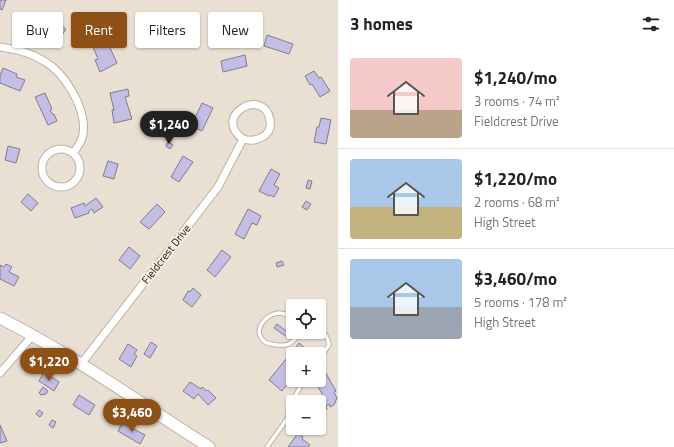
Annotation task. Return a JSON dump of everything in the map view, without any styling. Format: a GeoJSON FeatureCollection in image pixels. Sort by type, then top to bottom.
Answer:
{"type":"FeatureCollection","features":[{"type":"Feature","properties":{"kind":"street"},"geometry":{"type":"LineString","coordinates":[[0,47],[26,53],[45,62],[67,83],[78,104],[84,123],[82,140],[73,153]]}},
{"type":"Feature","properties":{"kind":"street"},"geometry":{"type":"LineString","coordinates":[[252,104],[262,107],[266,110],[270,120],[269,130],[263,138],[258,140],[248,141],[243,139],[236,133],[234,128],[234,118],[236,114],[247,105],[252,104]]}},
{"type":"Feature","properties":{"kind":"street","name":"Fieldcrest Drive"},"geometry":{"type":"LineString","coordinates":[[81,364],[218,187],[243,139]]}},
{"type":"Feature","properties":{"kind":"street"},"geometry":{"type":"LineString","coordinates":[[57,148],[66,149],[73,153],[79,160],[80,165],[79,174],[74,182],[66,186],[56,187],[48,182],[41,171],[42,163],[46,155],[57,148]]}},
{"type":"Feature","properties":{"kind":"street"},"geometry":{"type":"LineString","coordinates":[[0,318],[33,335],[81,364],[209,447]]}},
{"type":"Feature","properties":{"kind":"street"},"geometry":{"type":"LineString","coordinates":[[0,373],[33,335]]}},
{"type":"Feature","properties":{"kind":"lane"},"geometry":{"type":"LineString","coordinates":[[286,315],[278,313],[266,318],[259,327],[261,337],[268,343],[286,345],[290,344],[295,339]]}},
{"type":"Feature","properties":{"kind":"lane"},"geometry":{"type":"LineString","coordinates":[[326,335],[329,345],[326,349]]}},
{"type":"Feature","properties":{"kind":"lane"},"geometry":{"type":"LineString","coordinates":[[267,447],[287,419],[295,396],[300,387]]}},
{"type":"Feature","properties":{"kind":"building"},"geometry":{"type":"Polygon","coordinates":[[[0,0],[6,0],[2,10],[0,9],[0,0]]]}},
{"type":"Feature","properties":{"kind":"building"},"geometry":{"type":"Polygon","coordinates":[[[267,35],[293,44],[289,54],[264,46],[267,35]]]}},
{"type":"Feature","properties":{"kind":"building"},"geometry":{"type":"Polygon","coordinates":[[[93,48],[110,48],[117,63],[100,72],[95,60],[98,59],[93,48]]]}},
{"type":"Feature","properties":{"kind":"building"},"geometry":{"type":"Polygon","coordinates":[[[245,55],[247,66],[223,72],[221,61],[245,55]]]}},
{"type":"Feature","properties":{"kind":"building"},"geometry":{"type":"Polygon","coordinates":[[[3,68],[17,74],[16,77],[25,80],[20,91],[0,83],[0,76],[3,68]]]}},
{"type":"Feature","properties":{"kind":"building"},"geometry":{"type":"Polygon","coordinates":[[[314,71],[319,78],[321,77],[330,91],[320,97],[305,76],[314,71]]]}},
{"type":"Feature","properties":{"kind":"building"},"geometry":{"type":"Polygon","coordinates":[[[128,89],[129,96],[125,97],[132,119],[114,123],[112,110],[114,110],[110,93],[128,89]]]}},
{"type":"Feature","properties":{"kind":"building"},"geometry":{"type":"Polygon","coordinates":[[[45,93],[52,109],[50,110],[52,114],[54,114],[57,121],[48,125],[35,97],[45,93]]]}},
{"type":"Feature","properties":{"kind":"building"},"geometry":{"type":"Polygon","coordinates":[[[202,103],[213,108],[202,131],[191,126],[202,103]]]}},
{"type":"Feature","properties":{"kind":"building"},"geometry":{"type":"Polygon","coordinates":[[[321,118],[331,120],[326,144],[314,142],[317,127],[319,127],[321,118]]]}},
{"type":"Feature","properties":{"kind":"building"},"geometry":{"type":"Polygon","coordinates":[[[168,142],[173,145],[170,149],[166,146],[168,142]]]}},
{"type":"Feature","properties":{"kind":"building"},"geometry":{"type":"Polygon","coordinates":[[[8,146],[20,149],[16,163],[5,160],[8,146]]]}},
{"type":"Feature","properties":{"kind":"building"},"geometry":{"type":"Polygon","coordinates":[[[183,156],[193,162],[179,182],[171,177],[183,156]]]}},
{"type":"Feature","properties":{"kind":"building"},"geometry":{"type":"Polygon","coordinates":[[[108,161],[118,164],[114,179],[103,176],[108,161]]]}},
{"type":"Feature","properties":{"kind":"building"},"geometry":{"type":"Polygon","coordinates":[[[271,169],[280,174],[274,185],[279,188],[274,197],[259,191],[271,169]]]}},
{"type":"Feature","properties":{"kind":"building"},"geometry":{"type":"Polygon","coordinates":[[[308,180],[312,181],[310,189],[306,188],[308,180]]]}},
{"type":"Feature","properties":{"kind":"building"},"geometry":{"type":"Polygon","coordinates":[[[28,194],[38,203],[31,211],[21,202],[28,194]]]}},
{"type":"Feature","properties":{"kind":"building"},"geometry":{"type":"Polygon","coordinates":[[[96,198],[103,207],[94,213],[92,209],[88,212],[89,213],[75,218],[71,208],[84,203],[85,206],[96,198]]]}},
{"type":"Feature","properties":{"kind":"building"},"geometry":{"type":"Polygon","coordinates":[[[306,201],[311,204],[307,210],[302,207],[306,201]]]}},
{"type":"Feature","properties":{"kind":"building"},"geometry":{"type":"Polygon","coordinates":[[[157,204],[165,212],[149,229],[140,222],[157,204]]]}},
{"type":"Feature","properties":{"kind":"building"},"geometry":{"type":"Polygon","coordinates":[[[248,209],[261,216],[257,225],[252,223],[244,239],[235,234],[248,209]]]}},
{"type":"Feature","properties":{"kind":"building"},"geometry":{"type":"Polygon","coordinates":[[[129,247],[140,256],[130,269],[119,260],[129,247]]]}},
{"type":"Feature","properties":{"kind":"building"},"geometry":{"type":"Polygon","coordinates":[[[222,250],[231,257],[215,277],[207,270],[222,250]]]}},
{"type":"Feature","properties":{"kind":"building"},"geometry":{"type":"Polygon","coordinates":[[[282,261],[284,265],[277,267],[276,263],[282,261]]]}},
{"type":"Feature","properties":{"kind":"building"},"geometry":{"type":"Polygon","coordinates":[[[6,264],[12,267],[9,272],[19,277],[14,286],[0,279],[0,265],[4,267],[6,264]]]}},
{"type":"Feature","properties":{"kind":"building"},"geometry":{"type":"Polygon","coordinates":[[[193,288],[201,295],[192,307],[183,300],[188,291],[190,292],[193,288]]]}},
{"type":"Feature","properties":{"kind":"building"},"geometry":{"type":"Polygon","coordinates":[[[277,324],[286,331],[286,336],[274,328],[277,324]]]}},
{"type":"Feature","properties":{"kind":"building"},"geometry":{"type":"Polygon","coordinates":[[[151,342],[157,346],[150,358],[144,354],[151,342]]]}},
{"type":"Feature","properties":{"kind":"building"},"geometry":{"type":"Polygon","coordinates":[[[299,343],[304,347],[296,347],[299,343]]]}},
{"type":"Feature","properties":{"kind":"building"},"geometry":{"type":"Polygon","coordinates":[[[128,344],[137,350],[134,354],[137,356],[131,367],[119,359],[128,344]]]}},
{"type":"Feature","properties":{"kind":"building"},"geometry":{"type":"Polygon","coordinates":[[[286,359],[286,386],[282,391],[269,380],[286,359]]]}},
{"type":"Feature","properties":{"kind":"building"},"geometry":{"type":"Polygon","coordinates":[[[44,372],[59,382],[54,391],[39,381],[44,372]]]}},
{"type":"Feature","properties":{"kind":"building"},"geometry":{"type":"Polygon","coordinates":[[[326,374],[336,391],[334,392],[337,398],[334,405],[330,407],[329,404],[326,406],[326,395],[323,395],[318,387],[326,387],[326,374]]]}},
{"type":"Feature","properties":{"kind":"building"},"geometry":{"type":"Polygon","coordinates":[[[190,382],[201,389],[202,387],[207,391],[208,390],[216,398],[208,405],[198,394],[194,399],[183,391],[190,382]]]}},
{"type":"Feature","properties":{"kind":"building"},"geometry":{"type":"Polygon","coordinates":[[[43,387],[48,391],[46,394],[41,395],[39,393],[43,387]]]}},
{"type":"Feature","properties":{"kind":"building"},"geometry":{"type":"Polygon","coordinates":[[[79,395],[95,405],[89,415],[73,405],[79,395]]]}},
{"type":"Feature","properties":{"kind":"building"},"geometry":{"type":"Polygon","coordinates":[[[39,410],[43,413],[40,417],[36,414],[39,410]]]}},
{"type":"Feature","properties":{"kind":"building"},"geometry":{"type":"Polygon","coordinates":[[[52,420],[56,422],[53,428],[49,425],[52,420]]]}},
{"type":"Feature","properties":{"kind":"building"},"geometry":{"type":"Polygon","coordinates":[[[122,423],[145,435],[140,444],[118,431],[122,423]]]}},
{"type":"Feature","properties":{"kind":"building"},"geometry":{"type":"Polygon","coordinates":[[[0,425],[7,441],[0,443],[0,425]]]}},
{"type":"Feature","properties":{"kind":"building"},"geometry":{"type":"Polygon","coordinates":[[[297,435],[300,435],[303,437],[302,439],[310,445],[308,447],[288,447],[297,435]]]}}]}
